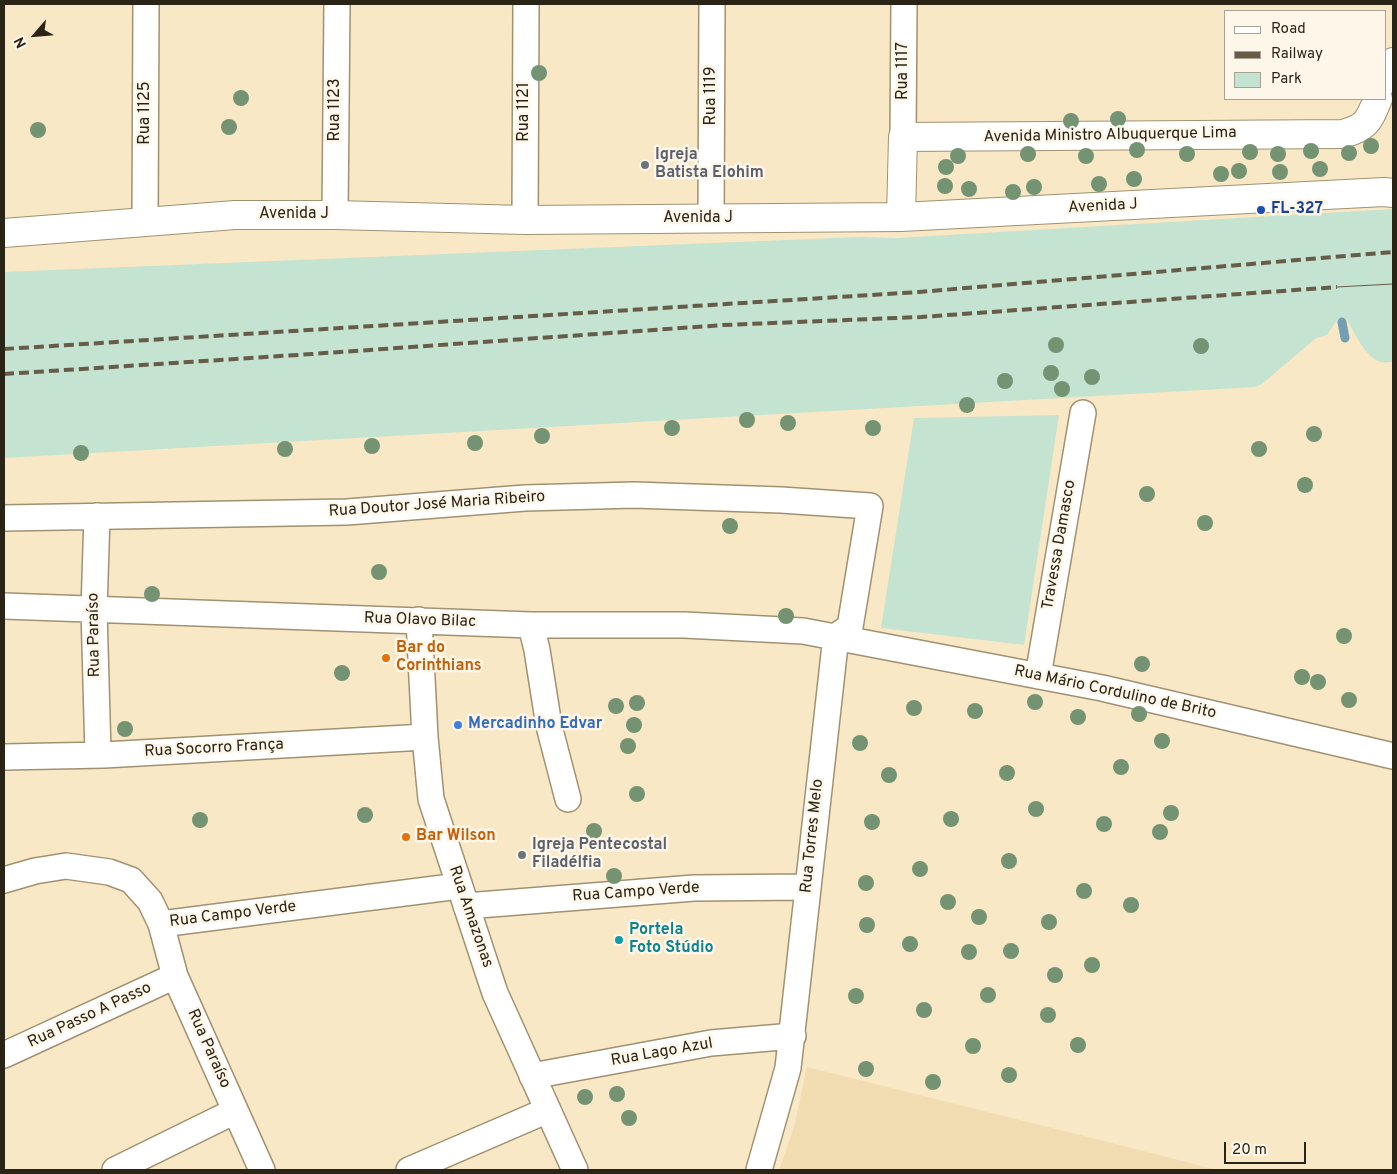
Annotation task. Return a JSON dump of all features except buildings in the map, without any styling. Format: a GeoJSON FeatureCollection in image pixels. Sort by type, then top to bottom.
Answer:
{"type":"FeatureCollection","features":[{"type":"Feature","properties":{"kind":"street","name":"Rua 1125"},"geometry":{"type":"LineString","coordinates":[[145,222],[146,4]]}},
{"type":"Feature","properties":{"kind":"street","name":"Rua 1123"},"geometry":{"type":"LineString","coordinates":[[335,215],[337,4]]}},
{"type":"Feature","properties":{"kind":"street","name":"Rua 1121"},"geometry":{"type":"LineString","coordinates":[[525,220],[526,4]]}},
{"type":"Feature","properties":{"kind":"street","name":"Rua 1119"},"geometry":{"type":"LineString","coordinates":[[711,219],[712,4]]}},
{"type":"Feature","properties":{"kind":"street","name":"Rua 1117"},"geometry":{"type":"LineString","coordinates":[[903,137],[904,4]]}},
{"type":"Feature","properties":{"kind":"street"},"geometry":{"type":"LineString","coordinates":[[1387,77],[1393,62]]}},
{"type":"Feature","properties":{"kind":"street","name":"Avenida Ministro Albuquerque Lima"},"geometry":{"type":"LineString","coordinates":[[903,137],[1343,134],[1360,129],[1370,116],[1378,100]]}},
{"type":"Feature","properties":{"kind":"street"},"geometry":{"type":"LineString","coordinates":[[901,216],[903,137]]}},
{"type":"Feature","properties":{"kind":"street","name":"Avenida J"},"geometry":{"type":"LineString","coordinates":[[4,233],[235,216],[335,215],[525,220],[901,216],[1390,187]]}},
{"type":"Feature","properties":{"kind":"street","name":"Travessa Damasco"},"geometry":{"type":"LineString","coordinates":[[1038,676],[1083,413]]}},
{"type":"Feature","properties":{"kind":"street","name":"Rua Doutor José Maria Ribeiro"},"geometry":{"type":"LineString","coordinates":[[4,518],[347,512],[525,498],[634,495],[782,500],[870,506],[850,627],[836,636]]}},
{"type":"Feature","properties":{"kind":"street","name":"Rua Paraíso"},"geometry":{"type":"LineString","coordinates":[[97,516],[94,610],[98,754]]}},
{"type":"Feature","properties":{"kind":"street","name":"Rua Olavo Bilac"},"geometry":{"type":"LineString","coordinates":[[4,606],[532,625],[684,625],[803,631],[836,636]]}},
{"type":"Feature","properties":{"kind":"street","name":"Rua Amazonas"},"geometry":{"type":"LineString","coordinates":[[419,620],[424,737],[431,799],[495,993],[575,1170]]}},
{"type":"Feature","properties":{"kind":"street"},"geometry":{"type":"LineString","coordinates":[[532,625],[549,726],[568,799]]}},
{"type":"Feature","properties":{"kind":"street","name":"Rua Mário Cordulino de Brito"},"geometry":{"type":"LineString","coordinates":[[836,636],[1102,688],[1393,756]]}},
{"type":"Feature","properties":{"kind":"street","name":"Rua Torres Melo"},"geometry":{"type":"LineString","coordinates":[[759,1170],[788,1068],[793,1036],[807,887],[836,636]]}},
{"type":"Feature","properties":{"kind":"street","name":"Rua Socorro França"},"geometry":{"type":"LineString","coordinates":[[4,758],[424,737]]}},
{"type":"Feature","properties":{"kind":"street","name":"Rua Campo Verde"},"geometry":{"type":"LineString","coordinates":[[4,880],[35,871],[66,866],[109,872],[130,880],[150,901],[161,924],[462,896],[694,888],[807,887]]}},
{"type":"Feature","properties":{"kind":"street","name":"Rua Paraíso"},"geometry":{"type":"LineString","coordinates":[[161,924],[175,976],[262,1170]]}},
{"type":"Feature","properties":{"kind":"street","name":"Rua Passo A Passo"},"geometry":{"type":"LineString","coordinates":[[4,1055],[175,976]]}},
{"type":"Feature","properties":{"kind":"street","name":"Rua Lago Azul"},"geometry":{"type":"LineString","coordinates":[[532,1076],[711,1043],[793,1036]]}},
{"type":"Feature","properties":{"kind":"street"},"geometry":{"type":"LineString","coordinates":[[409,1170],[548,1110]]}},
{"type":"Feature","properties":{"kind":"street"},"geometry":{"type":"LineString","coordinates":[[115,1170],[235,1111]]}},
{"type":"Feature","properties":{"kind":"shaded area"},"geometry":{"type":"Polygon","coordinates":[[[807,1067],[1218,1170],[779,1170],[794,1127],[807,1067]]]}},
{"type":"Feature","properties":{"kind":"green space"},"geometry":{"type":"Polygon","coordinates":[[[1393,209],[1393,362],[1381,362],[1370,356],[1360,343],[1346,318],[1337,320],[1327,335],[1316,338],[1262,384],[1255,387],[4,458],[4,272],[860,237],[897,238],[1393,209]]]}},
{"type":"Feature","properties":{"kind":"green space"},"geometry":{"type":"Polygon","coordinates":[[[1059,415],[1024,645],[881,628],[914,418],[1059,415]]]}},
{"type":"Feature","properties":{"kind":"waterway"},"geometry":{"type":"LineString","coordinates":[[1342,322],[1345,338]]}},
{"type":"Feature","properties":{"kind":"tram line"},"geometry":{"type":"LineString","coordinates":[[1337,287],[1393,284]]}},
{"type":"Feature","properties":{"kind":"railway"},"geometry":{"type":"LineString","coordinates":[[4,349],[919,292],[1393,252]]}},
{"type":"Feature","properties":{"kind":"railway"},"geometry":{"type":"LineString","coordinates":[[4,374],[724,325],[921,317],[1337,287]]}},
{"type":"Feature","properties":{"kind":"place","name":"Igreja Batista Elohim"},"geometry":{"type":"Point","coordinates":[645,165]}},
{"type":"Feature","properties":{"kind":"place","name":"FL-327"},"geometry":{"type":"Point","coordinates":[1261,210]}},
{"type":"Feature","properties":{"kind":"place","name":"Bar do Corinthians"},"geometry":{"type":"Point","coordinates":[386,658]}},
{"type":"Feature","properties":{"kind":"place","name":"Mercadinho Edvar"},"geometry":{"type":"Point","coordinates":[458,725]}},
{"type":"Feature","properties":{"kind":"place","name":"Bar Wilson"},"geometry":{"type":"Point","coordinates":[406,837]}},
{"type":"Feature","properties":{"kind":"place","name":"Igreja Pentecostal Filadélfia"},"geometry":{"type":"Point","coordinates":[522,855]}},
{"type":"Feature","properties":{"kind":"place","name":"Portela Foto Stúdio"},"geometry":{"type":"Point","coordinates":[619,940]}}]}
